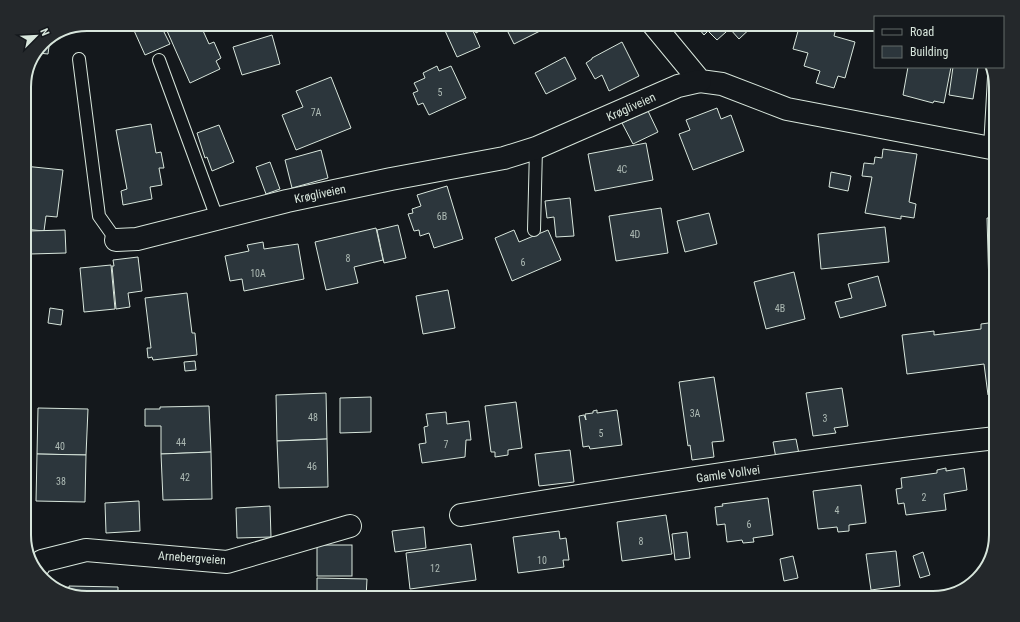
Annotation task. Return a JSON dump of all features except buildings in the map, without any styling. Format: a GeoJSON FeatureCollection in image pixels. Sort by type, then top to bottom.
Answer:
{"type":"FeatureCollection","features":[{"type":"Feature","properties":{"kind":"street"},"geometry":{"type":"LineString","coordinates":[[660,31],[700,81]]}},
{"type":"Feature","properties":{"kind":"street","name":"Krøgliveien"},"geometry":{"type":"LineString","coordinates":[[116,240],[137,239],[287,201],[376,182],[504,158],[536,148],[678,86],[700,81],[722,84],[787,109],[989,147]]}},
{"type":"Feature","properties":{"kind":"street","name":"Gamle Vollvei"},"geometry":{"type":"LineString","coordinates":[[461,515],[585,494],[918,447],[989,439]]}},
{"type":"Feature","properties":{"kind":"street","name":"Arnebergveien"},"geometry":{"type":"LineString","coordinates":[[39,565],[42,561],[86,550],[227,562],[350,526]]}},
{"type":"Feature","properties":{"kind":"lane","name":"Krøgliveien"},"geometry":{"type":"LineString","coordinates":[[79,59],[99,216],[116,240]]}},
{"type":"Feature","properties":{"kind":"lane"},"geometry":{"type":"LineString","coordinates":[[159,60],[217,218]]}},
{"type":"Feature","properties":{"kind":"lane"},"geometry":{"type":"LineString","coordinates":[[534,230],[536,148]]}}]}
